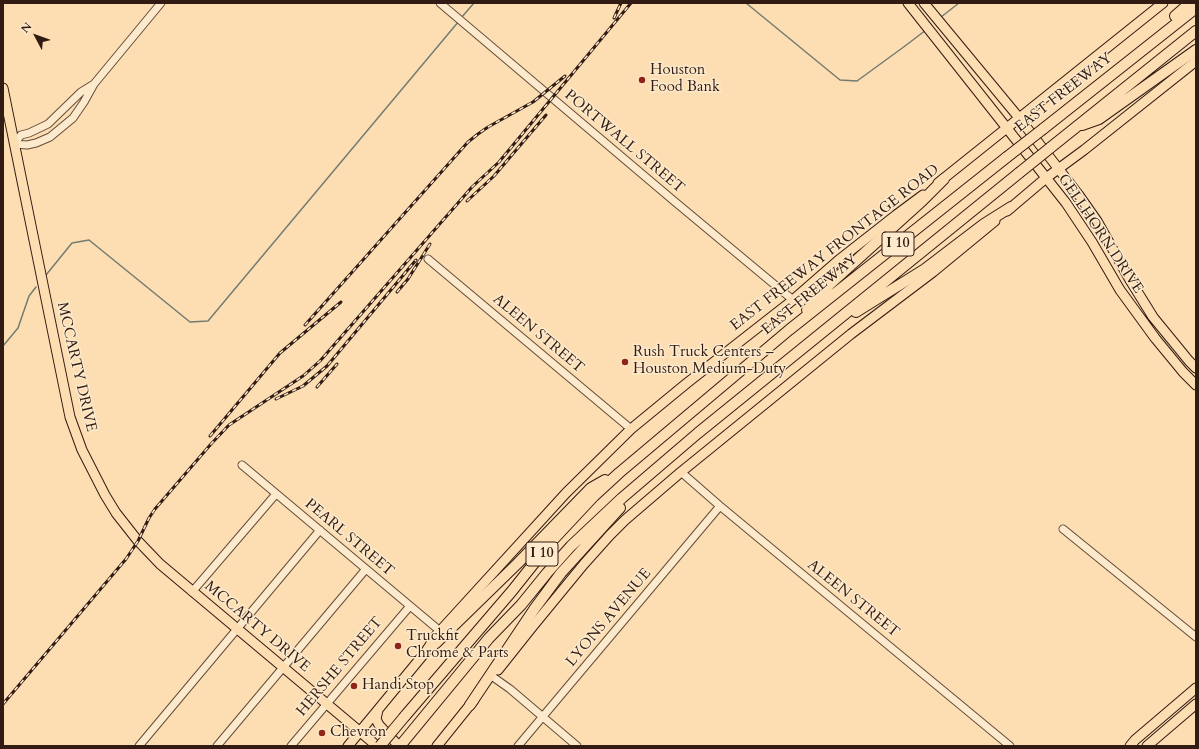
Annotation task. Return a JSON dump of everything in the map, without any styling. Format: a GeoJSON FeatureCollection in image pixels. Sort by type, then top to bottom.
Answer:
{"type":"FeatureCollection","features":[{"type":"Feature","properties":{"kind":"highway"},"geometry":{"type":"LineString","coordinates":[[1096,87],[1190,3]]}},
{"type":"Feature","properties":{"kind":"highway","name":"EAST FREEWAY"},"geometry":{"type":"LineString","coordinates":[[379,746],[512,591],[551,542],[594,496],[619,472],[789,330],[1196,8]]}},
{"type":"Feature","properties":{"kind":"highway","name":"I 10"},"geometry":{"type":"LineString","coordinates":[[400,746],[489,638],[571,546],[622,498],[663,462],[814,339],[1196,31]]}},
{"type":"Feature","properties":{"kind":"highway"},"geometry":{"type":"LineString","coordinates":[[1075,128],[1099,119],[1196,50]]}},
{"type":"Feature","properties":{"kind":"highway"},"geometry":{"type":"LineString","coordinates":[[789,330],[830,284],[922,201],[944,179]]}},
{"type":"Feature","properties":{"kind":"highway"},"geometry":{"type":"LineString","coordinates":[[814,339],[925,269],[984,224],[1011,207]]}},
{"type":"Feature","properties":{"kind":"highway"},"geometry":{"type":"LineString","coordinates":[[470,704],[535,608],[561,573],[663,462]]}},
{"type":"Feature","properties":{"kind":"highway"},"geometry":{"type":"LineString","coordinates":[[428,649],[517,564],[591,488],[619,472]]}},
{"type":"Feature","properties":{"kind":"main road","name":"GELLHORN DRIVE"},"geometry":{"type":"LineString","coordinates":[[908,3],[1066,203],[1096,247],[1120,290],[1155,338],[1183,372],[1196,385]]}},
{"type":"Feature","properties":{"kind":"main road","name":"GELLHORN DRIVE"},"geometry":{"type":"LineString","coordinates":[[924,3],[1020,119],[1078,194],[1097,221],[1130,280],[1158,325],[1196,368]]}},
{"type":"Feature","properties":{"kind":"main road","name":"EAST FREEWAY FRONTAGE ROAD"},"geometry":{"type":"LineString","coordinates":[[348,746],[428,649],[433,639],[440,631],[566,493],[631,429],[793,300],[889,220],[944,179],[1164,3]]}},
{"type":"Feature","properties":{"kind":"main road"},"geometry":{"type":"LineString","coordinates":[[953,60],[965,53]]}},
{"type":"Feature","properties":{"kind":"main road"},"geometry":{"type":"LineString","coordinates":[[437,746],[538,620],[610,535],[625,520],[681,472],[847,338],[933,272],[1046,178],[1196,61]]}},
{"type":"Feature","properties":{"kind":"main road","name":"MCCARTY DRIVE"},"geometry":{"type":"LineString","coordinates":[[3,88],[70,416],[82,450],[93,473],[116,513],[138,541],[160,564],[360,732],[379,746]]}},
{"type":"Feature","properties":{"kind":"main road"},"geometry":{"type":"LineString","coordinates":[[1096,247],[1108,241]]}},
{"type":"Feature","properties":{"kind":"main road"},"geometry":{"type":"LineString","coordinates":[[1130,746],[1135,740],[1196,688]]}},
{"type":"Feature","properties":{"kind":"main road"},"geometry":{"type":"LineString","coordinates":[[1147,746],[1196,704]]}},
{"type":"Feature","properties":{"kind":"main road"},"geometry":{"type":"LineString","coordinates":[[378,710],[376,719],[379,725],[400,746]]}},
{"type":"Feature","properties":{"kind":"street"},"geometry":{"type":"LineString","coordinates":[[94,84],[80,92],[48,124],[29,133],[20,135],[14,144],[28,145],[50,137],[73,118],[94,84],[161,3]]}},
{"type":"Feature","properties":{"kind":"street","name":"PORTWALL STREET"},"geometry":{"type":"LineString","coordinates":[[440,3],[793,300]]}},
{"type":"Feature","properties":{"kind":"street","name":"ALEEN STREET"},"geometry":{"type":"LineString","coordinates":[[428,258],[631,429]]}},
{"type":"Feature","properties":{"kind":"street","name":"PEARL STREET"},"geometry":{"type":"LineString","coordinates":[[242,465],[440,631]]}},
{"type":"Feature","properties":{"kind":"street","name":"ALEEN STREET"},"geometry":{"type":"LineString","coordinates":[[681,472],[1010,746]]}},
{"type":"Feature","properties":{"kind":"street"},"geometry":{"type":"LineString","coordinates":[[192,592],[276,494]]}},
{"type":"Feature","properties":{"kind":"street","name":"LYONS AVENUE"},"geometry":{"type":"LineString","coordinates":[[518,746],[720,506]]}},
{"type":"Feature","properties":{"kind":"street"},"geometry":{"type":"LineString","coordinates":[[1064,529],[1196,637]]}},
{"type":"Feature","properties":{"kind":"street"},"geometry":{"type":"LineString","coordinates":[[140,746],[320,530]]}},
{"type":"Feature","properties":{"kind":"street"},"geometry":{"type":"LineString","coordinates":[[217,746],[366,569]]}},
{"type":"Feature","properties":{"kind":"street","name":"HERSHE STREET"},"geometry":{"type":"LineString","coordinates":[[291,746],[410,606]]}},
{"type":"Feature","properties":{"kind":"street"},"geometry":{"type":"LineString","coordinates":[[493,677],[577,746]]}},
{"type":"Feature","properties":{"kind":"waterway"},"geometry":{"type":"LineString","coordinates":[[461,18],[474,3]]}},
{"type":"Feature","properties":{"kind":"waterway"},"geometry":{"type":"LineString","coordinates":[[746,3],[840,80],[857,81],[926,30]]}},
{"type":"Feature","properties":{"kind":"waterway"},"geometry":{"type":"LineString","coordinates":[[941,17],[959,3]]}},
{"type":"Feature","properties":{"kind":"waterway"},"geometry":{"type":"LineString","coordinates":[[46,275],[72,243],[89,240],[190,322],[208,321],[459,21]]}},
{"type":"Feature","properties":{"kind":"waterway"},"geometry":{"type":"LineString","coordinates":[[3,346],[18,328],[29,296],[36,287]]}},
{"type":"Feature","properties":{"kind":"railway"},"geometry":{"type":"LineString","coordinates":[[614,18],[621,3]]}},
{"type":"Feature","properties":{"kind":"railway"},"geometry":{"type":"LineString","coordinates":[[3,704],[126,559],[138,541],[155,509],[211,444],[229,425],[303,376],[320,361],[472,187],[499,162],[631,3]]}},
{"type":"Feature","properties":{"kind":"railway"},"geometry":{"type":"LineString","coordinates":[[305,325],[468,142],[488,127],[533,102],[565,76]]}},
{"type":"Feature","properties":{"kind":"railway"},"geometry":{"type":"LineString","coordinates":[[467,201],[494,176],[546,115]]}},
{"type":"Feature","properties":{"kind":"railway"},"geometry":{"type":"LineString","coordinates":[[397,292],[408,279],[430,244]]}},
{"type":"Feature","properties":{"kind":"railway"},"geometry":{"type":"LineString","coordinates":[[276,399],[303,386],[327,366],[416,260]]}},
{"type":"Feature","properties":{"kind":"railway"},"geometry":{"type":"LineString","coordinates":[[210,436],[280,353],[341,302]]}},
{"type":"Feature","properties":{"kind":"railway"},"geometry":{"type":"LineString","coordinates":[[317,387],[337,364]]}},
{"type":"Feature","properties":{"kind":"place","name":"Houston Food Bank"},"geometry":{"type":"Point","coordinates":[642,80]}},
{"type":"Feature","properties":{"kind":"place","name":"Rush Truck Centers – Houston Medium-Duty"},"geometry":{"type":"Point","coordinates":[625,362]}},
{"type":"Feature","properties":{"kind":"place","name":"Truckfit Chrome & Parts"},"geometry":{"type":"Point","coordinates":[398,646]}},
{"type":"Feature","properties":{"kind":"place","name":"Handi Stop"},"geometry":{"type":"Point","coordinates":[354,686]}},
{"type":"Feature","properties":{"kind":"place","name":"Chevron"},"geometry":{"type":"Point","coordinates":[322,733]}}]}
